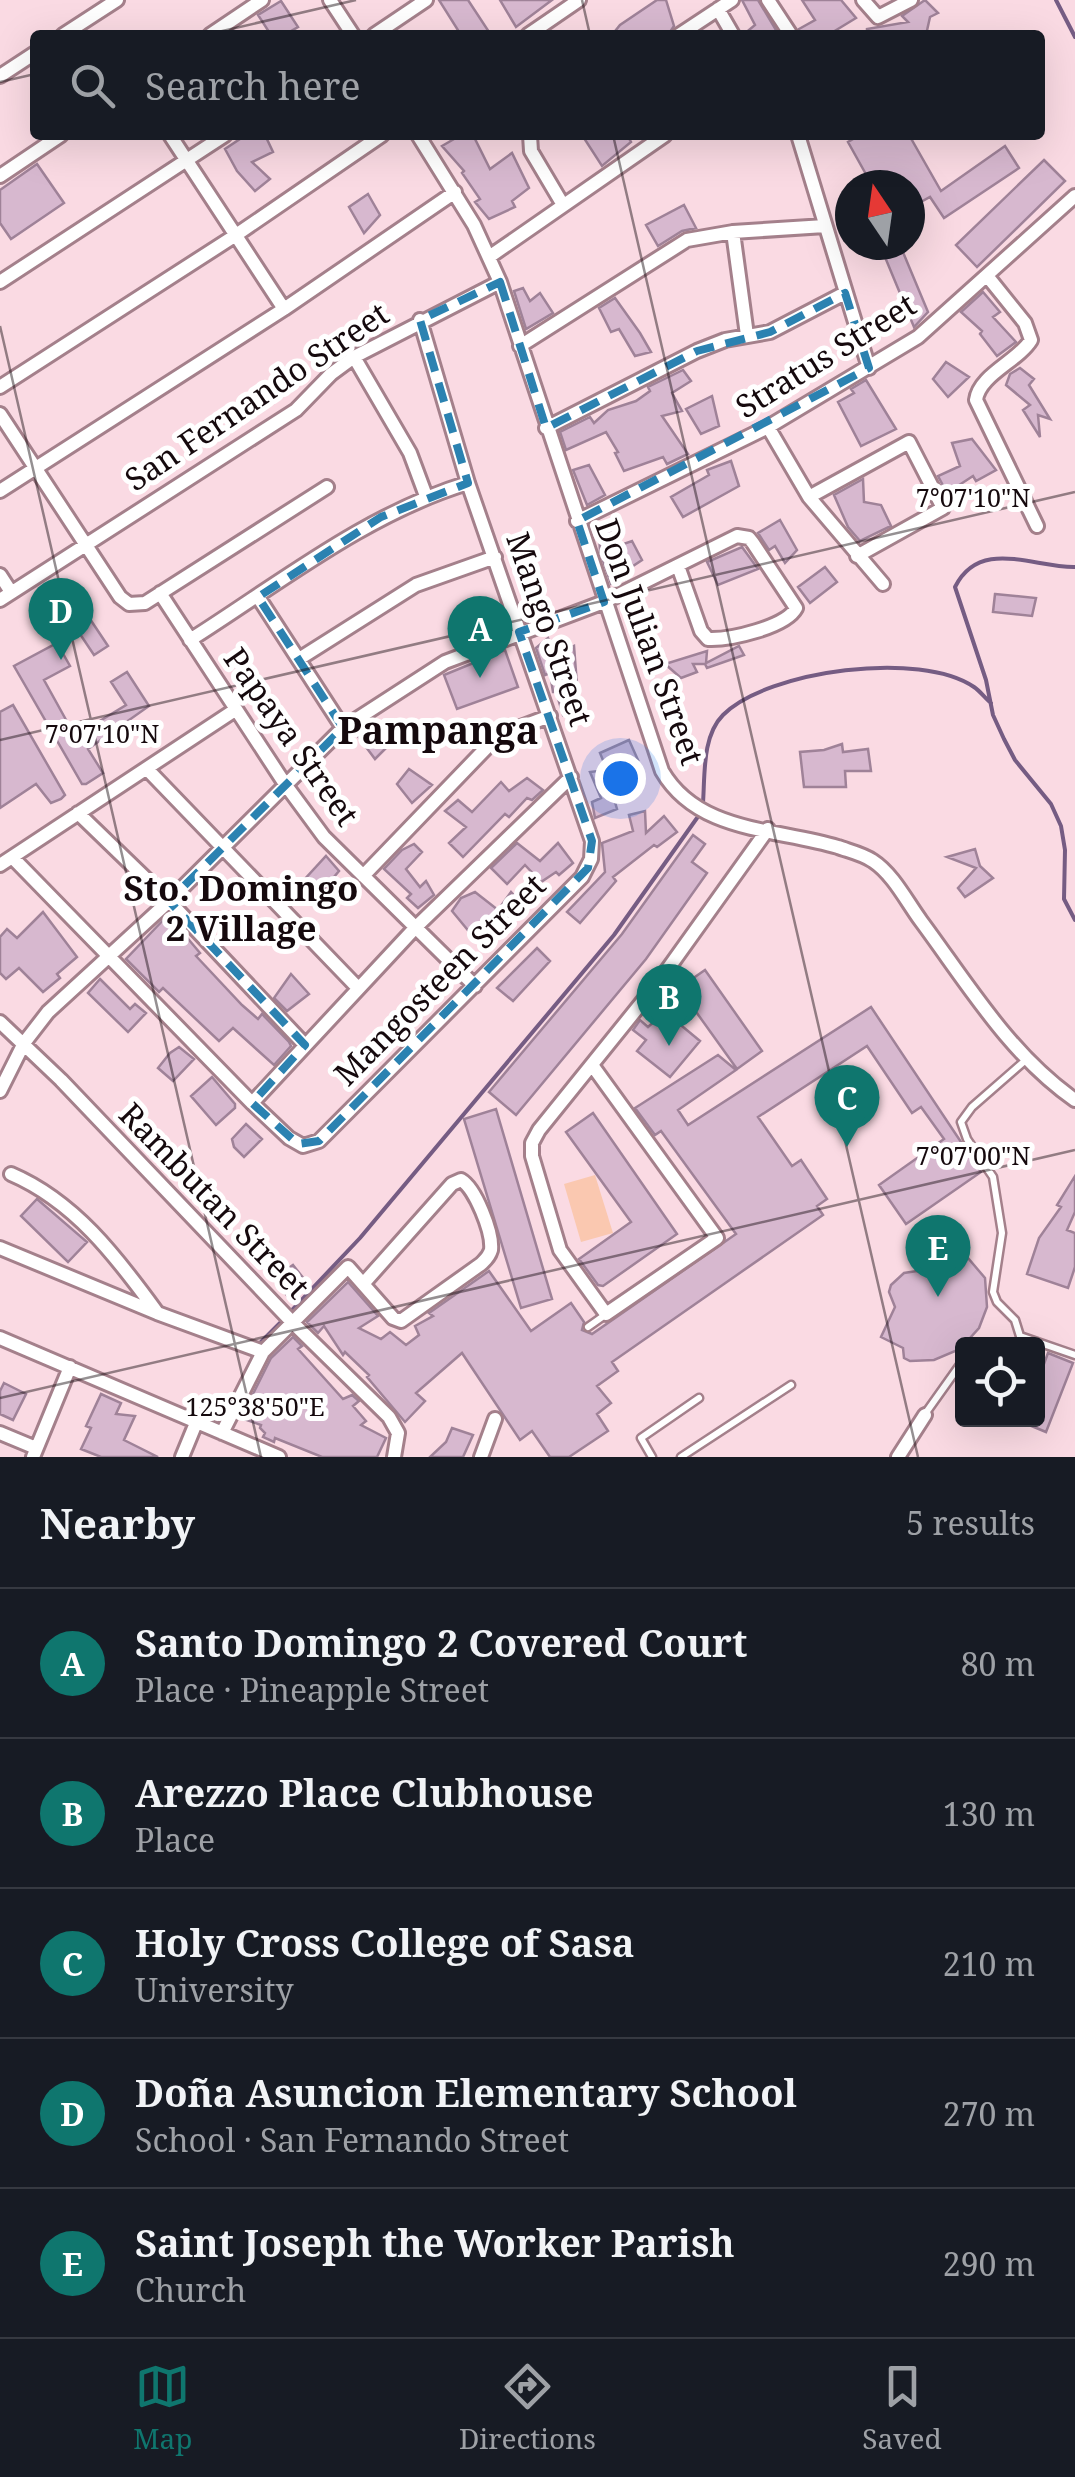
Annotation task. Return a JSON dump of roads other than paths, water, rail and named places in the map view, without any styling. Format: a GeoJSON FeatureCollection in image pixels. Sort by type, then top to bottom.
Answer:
{"type":"FeatureCollection","features":[{"type":"Feature","properties":{"kind":"street"},"geometry":{"type":"LineString","coordinates":[[71,30],[117,0]]}},
{"type":"Feature","properties":{"kind":"street"},"geometry":{"type":"LineString","coordinates":[[217,30],[262,0]]}},
{"type":"Feature","properties":{"kind":"street"},"geometry":{"type":"LineString","coordinates":[[330,0],[350,30]]}},
{"type":"Feature","properties":{"kind":"street"},"geometry":{"type":"LineString","coordinates":[[381,30],[426,0]]}},
{"type":"Feature","properties":{"kind":"street"},"geometry":{"type":"LineString","coordinates":[[535,30],[579,0]]}},
{"type":"Feature","properties":{"kind":"street"},"geometry":{"type":"LineString","coordinates":[[687,30],[732,0]]}},
{"type":"Feature","properties":{"kind":"street"},"geometry":{"type":"LineString","coordinates":[[768,0],[789,30]]}},
{"type":"Feature","properties":{"kind":"street"},"geometry":{"type":"LineString","coordinates":[[863,0],[878,17],[911,0]]}},
{"type":"Feature","properties":{"kind":"street"},"geometry":{"type":"LineString","coordinates":[[718,10],[730,30]]}},
{"type":"Feature","properties":{"kind":"street"},"geometry":{"type":"LineString","coordinates":[[0,76],[30,56]]}},
{"type":"Feature","properties":{"kind":"street"},"geometry":{"type":"LineString","coordinates":[[0,176],[54,140]]}},
{"type":"Feature","properties":{"kind":"street"},"geometry":{"type":"LineString","coordinates":[[173,140],[284,308]]}},
{"type":"Feature","properties":{"kind":"street"},"geometry":{"type":"LineString","coordinates":[[0,282],[217,140]]}},
{"type":"Feature","properties":{"kind":"street"},"geometry":{"type":"LineString","coordinates":[[0,387],[375,140]]}},
{"type":"Feature","properties":{"kind":"street","name":"Don Julian Street"},"geometry":{"type":"LineString","coordinates":[[421,140],[455,192],[500,282],[604,602],[662,771],[674,791],[707,815],[828,844],[872,860],[1027,1059],[1075,1100]]}},
{"type":"Feature","properties":{"kind":"street"},"geometry":{"type":"LineString","coordinates":[[530,140],[531,151],[564,204]]}},
{"type":"Feature","properties":{"kind":"street"},"geometry":{"type":"LineString","coordinates":[[489,256],[658,140]]}},
{"type":"Feature","properties":{"kind":"street"},"geometry":{"type":"LineString","coordinates":[[799,140],[869,368]]}},
{"type":"Feature","properties":{"kind":"street"},"geometry":{"type":"LineString","coordinates":[[0,491],[284,308],[455,192]]}},
{"type":"Feature","properties":{"kind":"street","name":"Stratus Street"},"geometry":{"type":"LineString","coordinates":[[577,521],[768,427],[918,337],[1075,196]]}},
{"type":"Feature","properties":{"kind":"street"},"geometry":{"type":"LineString","coordinates":[[520,346],[668,250],[702,236],[825,226]]}},
{"type":"Feature","properties":{"kind":"street"},"geometry":{"type":"LineString","coordinates":[[733,232],[746,335]]}},
{"type":"Feature","properties":{"kind":"street"},"geometry":{"type":"LineString","coordinates":[[988,277],[1025,323],[1031,340],[1023,352],[978,389],[976,400],[1037,526]]}},
{"type":"Feature","properties":{"kind":"street","name":"San Fernando Street"},"geometry":{"type":"LineString","coordinates":[[6,596],[296,410],[330,374],[354,357],[500,282]]}},
{"type":"Feature","properties":{"kind":"street"},"geometry":{"type":"LineString","coordinates":[[546,428],[684,356],[724,340],[777,330],[845,293]]}},
{"type":"Feature","properties":{"kind":"street","name":"Mango Street"},"geometry":{"type":"LineString","coordinates":[[420,320],[468,483],[592,841]]}},
{"type":"Feature","properties":{"kind":"street"},"geometry":{"type":"LineString","coordinates":[[354,357],[410,453],[426,496]]}},
{"type":"Feature","properties":{"kind":"street"},"geometry":{"type":"LineString","coordinates":[[0,414],[124,603],[145,603],[326,486]]}},
{"type":"Feature","properties":{"kind":"street"},"geometry":{"type":"LineString","coordinates":[[768,427],[810,497],[883,584]]}},
{"type":"Feature","properties":{"kind":"street"},"geometry":{"type":"LineString","coordinates":[[810,497],[909,442],[944,508],[857,556]]}},
{"type":"Feature","properties":{"kind":"street"},"geometry":{"type":"LineString","coordinates":[[190,640],[381,517],[426,496],[468,483]]}},
{"type":"Feature","properties":{"kind":"street"},"geometry":{"type":"LineString","coordinates":[[0,1092],[24,1043],[48,1012],[169,901],[342,728],[445,662],[604,602],[737,536],[748,538],[788,591],[796,608],[782,622],[708,640],[678,566]]}},
{"type":"Feature","properties":{"kind":"street"},"geometry":{"type":"LineString","coordinates":[[299,659],[416,585],[495,557]]}},
{"type":"Feature","properties":{"kind":"street"},"geometry":{"type":"LineString","coordinates":[[0,575],[6,596]]}},
{"type":"Feature","properties":{"kind":"street","name":"Papaya Street"},"geometry":{"type":"LineString","coordinates":[[160,593],[235,710],[324,837],[475,986]]}},
{"type":"Feature","properties":{"kind":"street"},"geometry":{"type":"LineString","coordinates":[[258,597],[342,728]]}},
{"type":"Feature","properties":{"kind":"street"},"geometry":{"type":"LineString","coordinates":[[235,710],[6,861],[110,957],[252,1103],[415,928],[571,778]]}},
{"type":"Feature","properties":{"kind":"street"},"geometry":{"type":"LineString","coordinates":[[363,876],[491,743],[510,731],[550,716]]}},
{"type":"Feature","properties":{"kind":"street"},"geometry":{"type":"LineString","coordinates":[[147,768],[358,988]]}},
{"type":"Feature","properties":{"kind":"street"},"geometry":{"type":"LineString","coordinates":[[78,813],[169,901],[305,1044]]}},
{"type":"Feature","properties":{"kind":"street"},"geometry":{"type":"LineString","coordinates":[[592,1065],[717,1238],[606,1314],[560,1250],[531,1150],[540,1130],[592,1065],[660,980],[768,830]]}},
{"type":"Feature","properties":{"kind":"street","name":"Mangosteen Street"},"geometry":{"type":"LineString","coordinates":[[252,1103],[288,1138],[308,1146],[319,1141],[582,877],[592,841]]}},
{"type":"Feature","properties":{"kind":"street","name":"Rambutan Street"},"geometry":{"type":"LineString","coordinates":[[0,1022],[390,1417],[398,1433],[394,1457]]}},
{"type":"Feature","properties":{"kind":"street"},"geometry":{"type":"LineString","coordinates":[[11,1174],[57,1199],[78,1218],[157,1313]]}},
{"type":"Feature","properties":{"kind":"street"},"geometry":{"type":"LineString","coordinates":[[222,1433],[263,1352],[348,1267],[363,1284],[393,1318],[401,1321],[482,1264],[490,1244],[466,1182],[452,1184],[363,1284]]}},
{"type":"Feature","properties":{"kind":"street"},"geometry":{"type":"LineString","coordinates":[[0,1248],[263,1352]]}},
{"type":"Feature","properties":{"kind":"street"},"geometry":{"type":"LineString","coordinates":[[0,1338],[279,1457]]}},
{"type":"Feature","properties":{"kind":"street"},"geometry":{"type":"LineString","coordinates":[[0,1433],[34,1453],[70,1367]]}},
{"type":"Feature","properties":{"kind":"street"},"geometry":{"type":"LineString","coordinates":[[898,1457],[925,1415]]}},
{"type":"Feature","properties":{"kind":"street"},"geometry":{"type":"LineString","coordinates":[[481,1457],[495,1420]]}},
{"type":"Feature","properties":{"kind":"street"},"geometry":{"type":"LineString","coordinates":[[182,1457],[196,1423]]}},
{"type":"Feature","properties":{"kind":"lane"},"geometry":{"type":"LineString","coordinates":[[1027,1059],[972,1107],[961,1122],[967,1139],[993,1177],[1002,1232],[992,1292],[1015,1320],[1020,1336],[1075,1355]]}},
{"type":"Feature","properties":{"kind":"lane"},"geometry":{"type":"LineString","coordinates":[[588,1327],[606,1314]]}},
{"type":"Feature","properties":{"kind":"lane"},"geometry":{"type":"LineString","coordinates":[[925,1415],[955,1372]]}},
{"type":"Feature","properties":{"kind":"lane"},"geometry":{"type":"LineString","coordinates":[[681,1457],[791,1386]]}},
{"type":"Feature","properties":{"kind":"lane"},"geometry":{"type":"LineString","coordinates":[[652,1457],[641,1438],[699,1398]]}},
{"type":"Feature","properties":{"kind":"waterway"},"geometry":{"type":"LineString","coordinates":[[1056,0],[1075,37]]}},
{"type":"Feature","properties":{"kind":"waterway"},"geometry":{"type":"LineString","coordinates":[[1075,567],[993,559],[966,572],[955,587],[986,680],[993,715],[1015,760],[1051,804],[1061,826],[1065,850],[1064,899],[1075,920]]}},
{"type":"Feature","properties":{"kind":"waterway"},"geometry":{"type":"LineString","coordinates":[[703,803],[706,756],[716,724],[745,699],[774,686],[846,670],[919,669],[974,687],[991,703]]}},
{"type":"Feature","properties":{"kind":"waterway"},"geometry":{"type":"LineString","coordinates":[[292,1310],[360,1238],[614,935],[697,818]]}},
{"type":"Feature","properties":{"kind":"waterway"},"geometry":{"type":"LineString","coordinates":[[259,1344],[282,1321]]}},
{"type":"Feature","properties":{"kind":"place","name":"Doña Asuncion Elementary School"},"geometry":{"type":"Point","coordinates":[61,660]}},
{"type":"Feature","properties":{"kind":"place","name":"Santo Domingo 2 Covered Court"},"geometry":{"type":"Point","coordinates":[480,678]}},
{"type":"Feature","properties":{"kind":"place","name":"Arezzo Place Clubhouse"},"geometry":{"type":"Point","coordinates":[669,1046]}},
{"type":"Feature","properties":{"kind":"place","name":"Holy Cross College of Sasa"},"geometry":{"type":"Point","coordinates":[847,1147]}},
{"type":"Feature","properties":{"kind":"place","name":"Saint Joseph the Worker Parish"},"geometry":{"type":"Point","coordinates":[938,1297]}},
{"type":"Feature","properties":{"kind":"district","name":"Pampanga"},"geometry":{"type":"Point","coordinates":[438,731]}},
{"type":"Feature","properties":{"kind":"district","name":"Sto. Domingo 2 Village"},"geometry":{"type":"Point","coordinates":[241,909]}}]}
